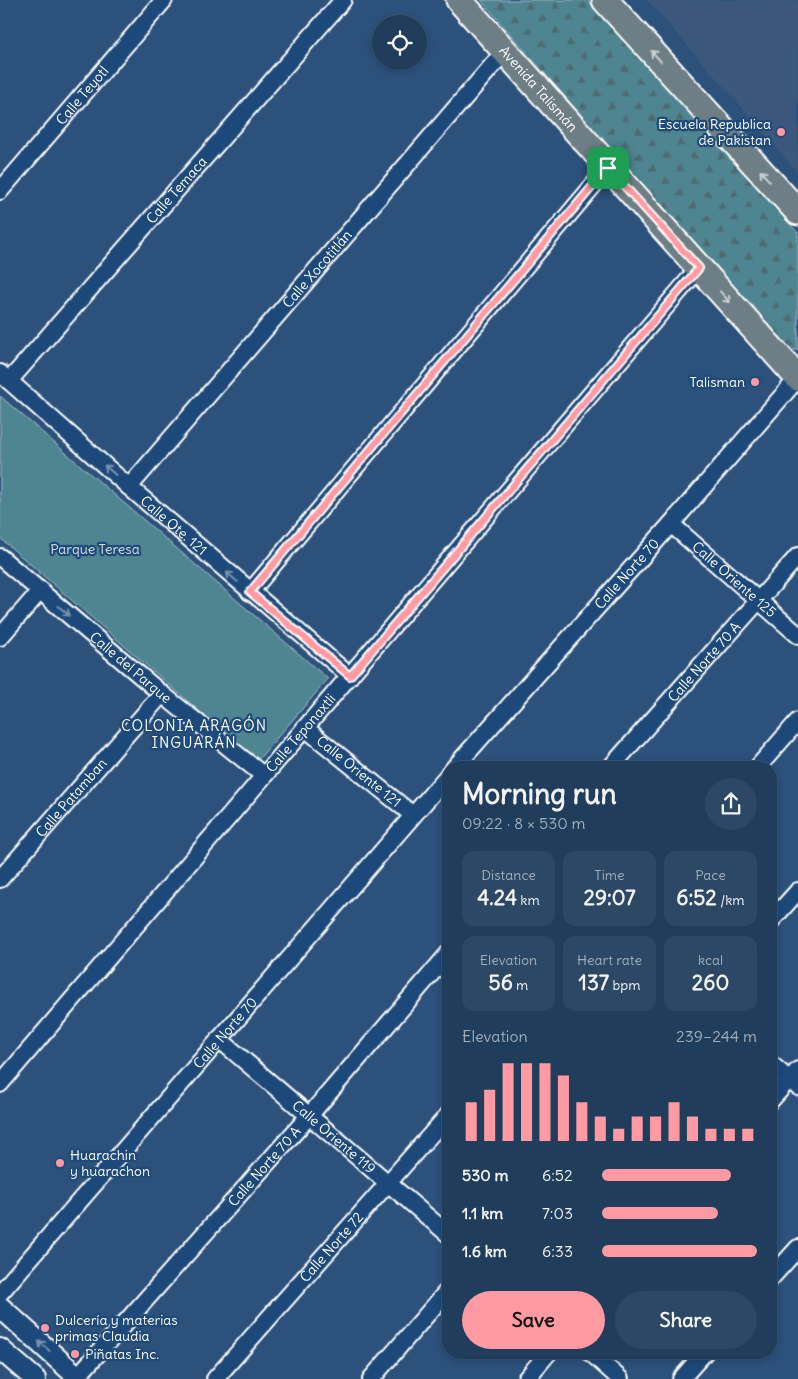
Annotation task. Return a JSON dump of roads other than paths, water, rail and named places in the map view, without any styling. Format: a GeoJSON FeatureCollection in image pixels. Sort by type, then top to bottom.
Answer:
{"type":"FeatureCollection","features":[{"type":"Feature","properties":{"kind":"main road","name":"Avenida Talismán"},"geometry":{"type":"LineString","coordinates":[[459,0],[798,378]]}},
{"type":"Feature","properties":{"kind":"main road"},"geometry":{"type":"LineString","coordinates":[[605,0],[798,212]]}},
{"type":"Feature","properties":{"kind":"street","name":"Calle Teyotl"},"geometry":{"type":"LineString","coordinates":[[0,192],[164,0]]}},
{"type":"Feature","properties":{"kind":"street","name":"Calle Temaca"},"geometry":{"type":"LineString","coordinates":[[5,377],[344,0]]}},
{"type":"Feature","properties":{"kind":"street","name":"Calle Xocotitlán"},"geometry":{"type":"LineString","coordinates":[[129,487],[504,52]]}},
{"type":"Feature","properties":{"kind":"street"},"geometry":{"type":"LineString","coordinates":[[250,592],[608,168]]}},
{"type":"Feature","properties":{"kind":"street","name":"Calle Teponaxtli"},"geometry":{"type":"LineString","coordinates":[[0,1084],[699,268]]}},
{"type":"Feature","properties":{"kind":"street","name":"Calle Ote. 121"},"geometry":{"type":"LineString","coordinates":[[5,377],[250,592],[350,676]]}},
{"type":"Feature","properties":{"kind":"street","name":"Calle Norte 70"},"geometry":{"type":"LineString","coordinates":[[460,761],[672,524],[798,378]]}},
{"type":"Feature","properties":{"kind":"street","name":"Calle Oriente 125"},"geometry":{"type":"LineString","coordinates":[[672,524],[798,635]]}},
{"type":"Feature","properties":{"kind":"street","name":"Calle Norte 70 A"},"geometry":{"type":"LineString","coordinates":[[616,761],[798,556]]}},
{"type":"Feature","properties":{"kind":"street","name":"Calle del Parque"},"geometry":{"type":"LineString","coordinates":[[0,557],[162,694],[264,775]]}},
{"type":"Feature","properties":{"kind":"street"},"geometry":{"type":"LineString","coordinates":[[0,637],[40,590]]}},
{"type":"Feature","properties":{"kind":"street","name":"Calle Patamban"},"geometry":{"type":"LineString","coordinates":[[0,879],[162,694]]}},
{"type":"Feature","properties":{"kind":"street"},"geometry":{"type":"LineString","coordinates":[[763,761],[798,721]]}},
{"type":"Feature","properties":{"kind":"street","name":"Calle Oriente 121"},"geometry":{"type":"LineString","coordinates":[[305,728],[413,815]]}},
{"type":"Feature","properties":{"kind":"street","name":"Calle Norte 70"},"geometry":{"type":"LineString","coordinates":[[0,1293],[413,815],[442,787]]}},
{"type":"Feature","properties":{"kind":"street"},"geometry":{"type":"LineString","coordinates":[[777,914],[798,891]]}},
{"type":"Feature","properties":{"kind":"street","name":"Calle Norte 70 A"},"geometry":{"type":"LineString","coordinates":[[78,1378],[309,1116],[442,961]]}},
{"type":"Feature","properties":{"kind":"street","name":"Calle Oriente 119"},"geometry":{"type":"LineString","coordinates":[[219,1039],[442,1228]]}},
{"type":"Feature","properties":{"kind":"street"},"geometry":{"type":"LineString","coordinates":[[777,1068],[795,1079],[777,1095]]}},
{"type":"Feature","properties":{"kind":"street","name":"Calle Norte 72"},"geometry":{"type":"LineString","coordinates":[[215,1379],[442,1122]]}},
{"type":"Feature","properties":{"kind":"street"},"geometry":{"type":"LineString","coordinates":[[777,1271],[798,1248]]}},
{"type":"Feature","properties":{"kind":"street"},"geometry":{"type":"LineString","coordinates":[[371,1379],[442,1297]]}},
{"type":"Feature","properties":{"kind":"street"},"geometry":{"type":"LineString","coordinates":[[0,1307],[78,1378]]}},
{"type":"Feature","properties":{"kind":"street"},"geometry":{"type":"LineString","coordinates":[[0,1349],[36,1379]]}},
{"type":"Feature","properties":{"kind":"street"},"geometry":{"type":"LineString","coordinates":[[526,1379],[543,1359]]}},
{"type":"Feature","properties":{"kind":"street"},"geometry":{"type":"LineString","coordinates":[[598,1359],[620,1379]]}},
{"type":"Feature","properties":{"kind":"street"},"geometry":{"type":"LineString","coordinates":[[681,1379],[699,1359]]}},
{"type":"Feature","properties":{"kind":"place","name":"Escuela Republica de Pakistan"},"geometry":{"type":"Point","coordinates":[781,132]}},
{"type":"Feature","properties":{"kind":"place","name":"Talisman"},"geometry":{"type":"Point","coordinates":[755,382]}},
{"type":"Feature","properties":{"kind":"place","name":"Huarachin y huarachon"},"geometry":{"type":"Point","coordinates":[60,1163]}},
{"type":"Feature","properties":{"kind":"place","name":"Dulcería y materias primas Claudia"},"geometry":{"type":"Point","coordinates":[45,1328]}},
{"type":"Feature","properties":{"kind":"place","name":"Piñatas Inc."},"geometry":{"type":"Point","coordinates":[75,1354]}},
{"type":"Feature","properties":{"kind":"district","name":"COLONIA ARAGÓN INGUARÁN"},"geometry":{"type":"Point","coordinates":[194,734]}},
{"type":"Feature","properties":{"kind":"park label","name":"Parque Teresa"},"geometry":{"type":"Point","coordinates":[95,549]}}]}
